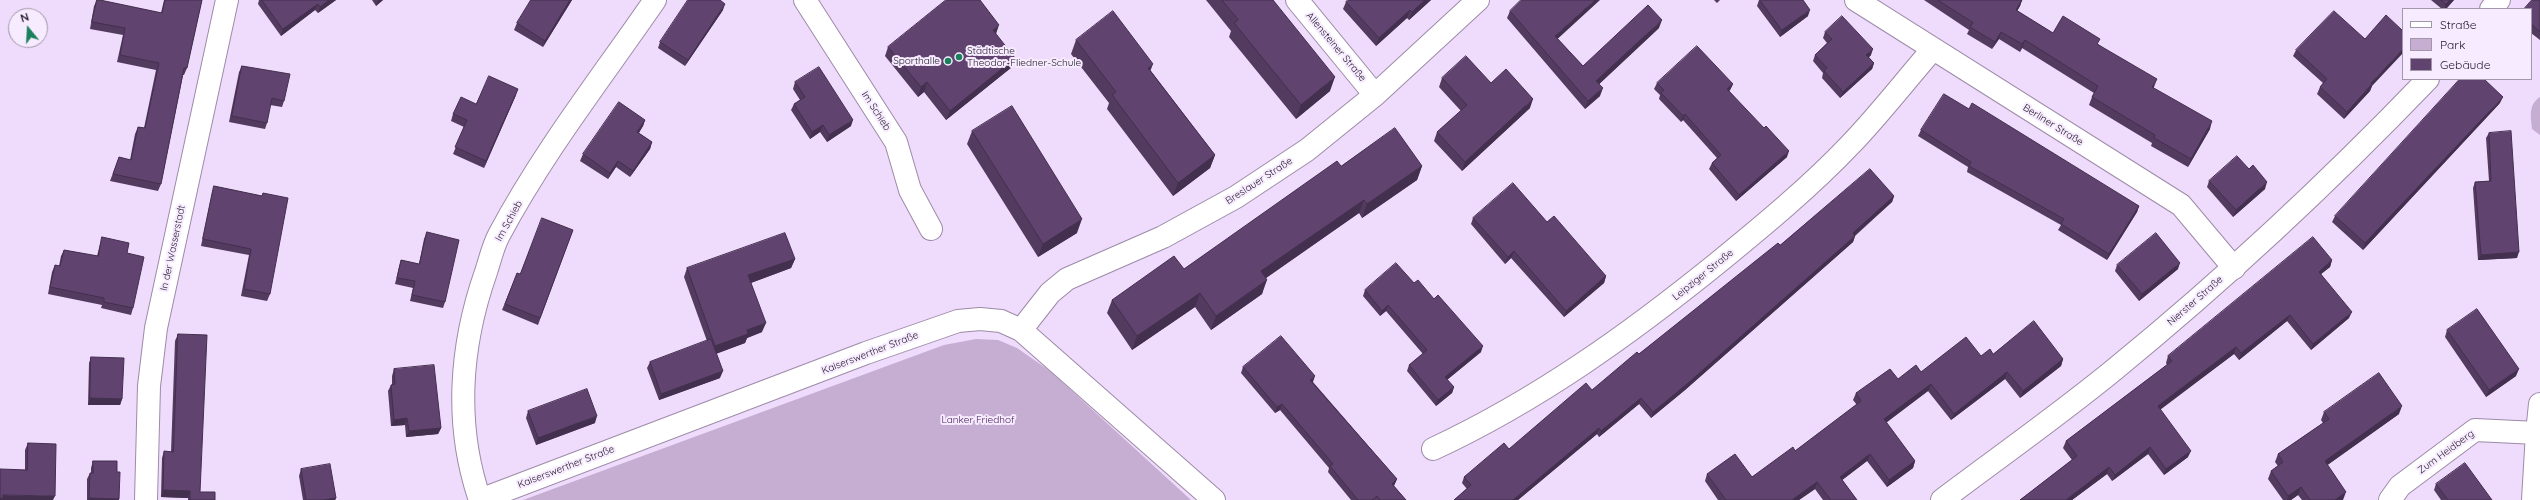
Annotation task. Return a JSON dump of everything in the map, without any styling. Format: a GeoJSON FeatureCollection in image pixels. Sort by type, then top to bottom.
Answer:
{"type":"FeatureCollection","features":[{"type":"Feature","properties":{"kind":"street","name":"In der Wasserstadt"},"geometry":{"type":"LineString","coordinates":[[146,500],[150,386],[156,328],[227,0]]}},
{"type":"Feature","properties":{"kind":"street","name":"Im Schieb"},"geometry":{"type":"LineString","coordinates":[[480,500],[471,475],[463,422],[463,364],[475,303],[498,236],[548,155],[655,0]]}},
{"type":"Feature","properties":{"kind":"street","name":"Im Schieb"},"geometry":{"type":"LineString","coordinates":[[805,0],[896,142],[910,190],[931,229]]}},
{"type":"Feature","properties":{"kind":"street","name":"Allensteiner Straße"},"geometry":{"type":"LineString","coordinates":[[1297,0],[1375,95]]}},
{"type":"Feature","properties":{"kind":"street","name":"Breslauer Straße"},"geometry":{"type":"LineString","coordinates":[[1021,330],[1050,293],[1068,279],[1163,237],[1236,197],[1307,150],[1375,95],[1478,0]]}},
{"type":"Feature","properties":{"kind":"street","name":"Berliner Straße"},"geometry":{"type":"LineString","coordinates":[[1856,0],[2181,205],[2234,268]]}},
{"type":"Feature","properties":{"kind":"street"},"geometry":{"type":"LineString","coordinates":[[2492,8],[2499,0]]}},
{"type":"Feature","properties":{"kind":"street","name":"Leipziger Straße"},"geometry":{"type":"LineString","coordinates":[[1433,449],[1487,424],[1565,376],[1650,318],[1765,225],[1850,146],[1933,49]]}},
{"type":"Feature","properties":{"kind":"street","name":"Nierster Straße"},"geometry":{"type":"LineString","coordinates":[[1942,500],[2114,370],[2234,268],[2352,158],[2427,80]]}},
{"type":"Feature","properties":{"kind":"street","name":"Kaiserswerther Straße"},"geometry":{"type":"LineString","coordinates":[[480,500],[866,354],[958,321],[980,319],[1001,321],[1021,330],[1214,500]]}},
{"type":"Feature","properties":{"kind":"street"},"geometry":{"type":"LineString","coordinates":[[2533,500],[2540,404]]}},
{"type":"Feature","properties":{"kind":"street","name":"Zum Heidberg"},"geometry":{"type":"LineString","coordinates":[[2390,500],[2400,486],[2475,430],[2537,433]]}},
{"type":"Feature","properties":{"kind":"green space"},"geometry":{"type":"Polygon","coordinates":[[[2540,97],[2540,135],[2532,129],[2531,111],[2536,100],[2540,97]]]}},
{"type":"Feature","properties":{"kind":"green space","name":"Lanker Friedhof"},"geometry":{"type":"Polygon","coordinates":[[[976,339],[998,340],[1017,348],[1050,371],[1191,500],[523,500],[944,345],[976,339]]]}},
{"type":"Feature","properties":{"kind":"building"},"geometry":{"type":"Polygon","coordinates":[[[97,0],[162,13],[165,0],[202,0],[187,68],[184,68],[161,184],[113,174],[119,157],[131,160],[138,127],[145,128],[159,63],[120,55],[125,28],[92,22],[97,0]]]}},
{"type":"Feature","properties":{"kind":"building"},"geometry":{"type":"Polygon","coordinates":[[[262,0],[329,0],[320,7],[318,4],[283,29],[262,0]]]}},
{"type":"Feature","properties":{"kind":"building"},"geometry":{"type":"Polygon","coordinates":[[[531,0],[570,0],[545,41],[517,23],[531,0]]]}},
{"type":"Feature","properties":{"kind":"building"},"geometry":{"type":"Polygon","coordinates":[[[688,0],[720,0],[725,4],[688,60],[660,42],[688,0]]]}},
{"type":"Feature","properties":{"kind":"building","name":"Sporthalle"},"geometry":{"type":"Polygon","coordinates":[[[946,0],[980,0],[999,25],[993,30],[1015,58],[950,111],[927,82],[921,87],[888,47],[946,0]]]}},
{"type":"Feature","properties":{"kind":"building"},"geometry":{"type":"Polygon","coordinates":[[[1222,0],[1273,0],[1335,77],[1301,105],[1234,23],[1238,20],[1222,0]]]}},
{"type":"Feature","properties":{"kind":"building"},"geometry":{"type":"Polygon","coordinates":[[[1348,0],[1425,0],[1412,12],[1410,10],[1379,38],[1346,2],[1348,0]]]}},
{"type":"Feature","properties":{"kind":"building"},"geometry":{"type":"Polygon","coordinates":[[[1521,0],[1595,0],[1555,36],[1583,66],[1648,5],[1662,20],[1596,81],[1603,88],[1588,101],[1510,11],[1521,0]]]}},
{"type":"Feature","properties":{"kind":"building"},"geometry":{"type":"Polygon","coordinates":[[[1760,0],[1803,0],[1810,10],[1782,30],[1760,0]]]}},
{"type":"Feature","properties":{"kind":"building"},"geometry":{"type":"Polygon","coordinates":[[[1938,0],[2022,0],[2016,10],[2053,33],[2063,16],[2100,39],[2097,44],[2157,79],[2152,87],[2212,121],[2191,159],[2154,138],[2155,135],[2092,97],[2098,86],[2025,40],[2022,44],[2001,32],[1995,42],[1970,27],[1973,23],[1938,0]]]}},
{"type":"Feature","properties":{"kind":"building"},"geometry":{"type":"Polygon","coordinates":[[[2441,0],[2450,0],[2446,4],[2441,0]]]}},
{"type":"Feature","properties":{"kind":"building"},"geometry":{"type":"Polygon","coordinates":[[[2532,0],[2540,0],[2540,32],[2532,25],[2532,8],[2525,8],[2532,0]]]}},
{"type":"Feature","properties":{"kind":"building"},"geometry":{"type":"Polygon","coordinates":[[[1113,11],[1153,64],[1148,68],[1215,155],[1178,183],[1112,95],[1116,92],[1076,40],[1113,11]]]}},
{"type":"Feature","properties":{"kind":"building"},"geometry":{"type":"Polygon","coordinates":[[[2334,11],[2365,39],[2386,15],[2402,30],[2402,50],[2371,83],[2372,84],[2347,112],[2320,87],[2327,79],[2296,50],[2334,11]]]}},
{"type":"Feature","properties":{"kind":"building"},"geometry":{"type":"Polygon","coordinates":[[[1842,16],[1873,49],[1866,55],[1874,63],[1843,92],[1824,71],[1827,68],[1815,55],[1832,39],[1825,32],[1842,16]]]}},
{"type":"Feature","properties":{"kind":"building"},"geometry":{"type":"Polygon","coordinates":[[[1697,46],[1733,84],[1727,89],[1764,128],[1766,126],[1789,151],[1739,195],[1712,163],[1721,155],[1685,114],[1683,116],[1661,93],[1664,90],[1657,83],[1697,46]]]}},
{"type":"Feature","properties":{"kind":"building"},"geometry":{"type":"Polygon","coordinates":[[[1466,56],[1491,83],[1506,69],[1533,99],[1465,162],[1437,132],[1467,105],[1442,78],[1466,56]]]}},
{"type":"Feature","properties":{"kind":"building"},"geometry":{"type":"Polygon","coordinates":[[[242,66],[290,74],[284,101],[272,98],[267,123],[232,116],[242,66]]]}},
{"type":"Feature","properties":{"kind":"building"},"geometry":{"type":"Polygon","coordinates":[[[819,67],[853,120],[829,135],[823,125],[812,132],[794,104],[805,97],[795,82],[819,67]]]}},
{"type":"Feature","properties":{"kind":"building"},"geometry":{"type":"Polygon","coordinates":[[[489,76],[518,89],[486,161],[455,147],[467,120],[453,114],[461,97],[476,104],[489,76]]]}},
{"type":"Feature","properties":{"kind":"building"},"geometry":{"type":"Polygon","coordinates":[[[2459,80],[2485,80],[2503,97],[2365,243],[2335,216],[2459,80]]]}},
{"type":"Feature","properties":{"kind":"building"},"geometry":{"type":"Polygon","coordinates":[[[1944,94],[1969,109],[1972,103],[2139,206],[2109,254],[2061,224],[2064,219],[1969,166],[1971,162],[1921,130],[1944,94]]]}},
{"type":"Feature","properties":{"kind":"building"},"geometry":{"type":"Polygon","coordinates":[[[619,102],[645,120],[637,132],[652,142],[633,171],[618,161],[610,173],[583,154],[619,102]]]}},
{"type":"Feature","properties":{"kind":"building"},"geometry":{"type":"Polygon","coordinates":[[[1012,106],[1082,219],[1043,244],[972,131],[1012,106]]]}},
{"type":"Feature","properties":{"kind":"building"},"geometry":{"type":"Polygon","coordinates":[[[1395,128],[1422,166],[1367,204],[1364,200],[1261,271],[1267,280],[1216,316],[1200,293],[1137,336],[1112,300],[1174,256],[1184,269],[1337,161],[1341,166],[1395,128]]]}},
{"type":"Feature","properties":{"kind":"building"},"geometry":{"type":"Polygon","coordinates":[[[2511,131],[2519,252],[2481,255],[2475,182],[2491,181],[2489,133],[2511,131]]]}},
{"type":"Feature","properties":{"kind":"building"},"geometry":{"type":"Polygon","coordinates":[[[2237,156],[2249,169],[2253,165],[2267,182],[2236,210],[2209,181],[2237,156]]]}},
{"type":"Feature","properties":{"kind":"building"},"geometry":{"type":"Polygon","coordinates":[[[1870,169],[1894,196],[1853,233],[1855,236],[1687,384],[1653,412],[1641,398],[1601,431],[1599,428],[1513,500],[1454,500],[1471,485],[1464,477],[1504,443],[1509,449],[1586,383],[1592,390],[1637,352],[1639,354],[1778,243],[1780,245],[1870,169]]]}},
{"type":"Feature","properties":{"kind":"building"},"geometry":{"type":"Polygon","coordinates":[[[1513,183],[1547,222],[1554,216],[1606,276],[1566,311],[1514,251],[1508,257],[1473,218],[1513,183]]]}},
{"type":"Feature","properties":{"kind":"building"},"geometry":{"type":"Polygon","coordinates":[[[214,186],[262,196],[263,193],[288,198],[270,294],[244,289],[251,249],[203,239],[214,186]]]}},
{"type":"Feature","properties":{"kind":"building"},"geometry":{"type":"Polygon","coordinates":[[[542,218],[573,230],[540,318],[505,304],[517,273],[520,274],[542,218]]]}},
{"type":"Feature","properties":{"kind":"building"},"geometry":{"type":"Polygon","coordinates":[[[427,232],[459,240],[445,302],[412,295],[415,281],[397,278],[401,260],[419,264],[427,232]]]}},
{"type":"Feature","properties":{"kind":"building"},"geometry":{"type":"Polygon","coordinates":[[[785,233],[795,259],[748,275],[766,323],[747,330],[748,334],[715,346],[687,268],[785,233]]]}},
{"type":"Feature","properties":{"kind":"building"},"geometry":{"type":"Polygon","coordinates":[[[2156,233],[2180,263],[2142,294],[2117,265],[2156,233]]]}},
{"type":"Feature","properties":{"kind":"building"},"geometry":{"type":"Polygon","coordinates":[[[102,237],[129,243],[127,253],[144,257],[133,308],[104,302],[104,298],[50,287],[55,265],[60,266],[64,250],[98,256],[102,237]]]}},
{"type":"Feature","properties":{"kind":"building"},"geometry":{"type":"Polygon","coordinates":[[[2313,237],[2332,260],[2319,272],[2352,312],[2313,344],[2290,315],[2241,353],[2236,347],[2158,406],[2191,451],[2166,469],[2150,447],[2115,475],[2109,467],[2066,500],[2020,500],[2077,456],[2066,441],[2172,361],[2168,356],[2313,237]]]}},
{"type":"Feature","properties":{"kind":"building"},"geometry":{"type":"Polygon","coordinates":[[[1396,263],[1414,283],[1418,280],[1434,299],[1438,295],[1483,346],[1445,377],[1454,387],[1438,400],[1409,365],[1427,350],[1388,305],[1382,311],[1365,290],[1396,263]]]}},
{"type":"Feature","properties":{"kind":"building"},"geometry":{"type":"Polygon","coordinates":[[[2477,309],[2519,369],[2489,390],[2447,330],[2477,309]]]}},
{"type":"Feature","properties":{"kind":"building"},"geometry":{"type":"Polygon","coordinates":[[[2034,321],[2063,359],[2023,391],[2007,372],[1954,414],[1931,384],[1884,419],[1915,461],[1889,480],[1870,454],[1840,477],[1857,500],[1831,500],[1817,482],[1792,500],[1726,500],[1707,474],[1735,454],[1752,477],[1793,447],[1795,451],[1861,401],[1856,393],[1890,369],[1898,379],[1916,365],[1921,372],[1966,337],[1981,356],[1990,349],[1993,354],[2034,321]]]}},
{"type":"Feature","properties":{"kind":"building"},"geometry":{"type":"Polygon","coordinates":[[[178,334],[207,335],[200,492],[215,492],[215,500],[190,500],[190,491],[163,490],[164,451],[173,452],[178,334]]]}},
{"type":"Feature","properties":{"kind":"building"},"geometry":{"type":"Polygon","coordinates":[[[1281,336],[1315,376],[1310,380],[1397,479],[1392,484],[1406,500],[1380,500],[1377,496],[1372,500],[1358,500],[1330,466],[1333,464],[1282,404],[1277,407],[1243,367],[1281,336]]]}},
{"type":"Feature","properties":{"kind":"building"},"geometry":{"type":"Polygon","coordinates":[[[711,339],[723,371],[661,394],[650,362],[711,339]]]}},
{"type":"Feature","properties":{"kind":"building"},"geometry":{"type":"Polygon","coordinates":[[[91,357],[124,358],[122,399],[90,398],[91,357]]]}},
{"type":"Feature","properties":{"kind":"building"},"geometry":{"type":"Polygon","coordinates":[[[434,365],[441,428],[409,431],[407,418],[394,420],[391,385],[395,384],[394,369],[434,365]]]}},
{"type":"Feature","properties":{"kind":"building"},"geometry":{"type":"Polygon","coordinates":[[[2379,373],[2402,406],[2325,461],[2346,492],[2335,500],[2310,500],[2301,487],[2288,496],[2271,471],[2283,462],[2278,454],[2329,419],[2324,412],[2379,373]]]}},
{"type":"Feature","properties":{"kind":"building"},"geometry":{"type":"Polygon","coordinates":[[[587,389],[597,416],[538,438],[528,411],[587,389]]]}},
{"type":"Feature","properties":{"kind":"building"},"geometry":{"type":"Polygon","coordinates":[[[28,443],[56,444],[55,496],[3,495],[3,499],[0,498],[0,469],[27,470],[28,443]]]}},
{"type":"Feature","properties":{"kind":"building"},"geometry":{"type":"Polygon","coordinates":[[[93,461],[117,461],[117,472],[120,472],[119,499],[89,498],[90,473],[93,473],[93,461]]]}},
{"type":"Feature","properties":{"kind":"building"},"geometry":{"type":"Polygon","coordinates":[[[2465,463],[2492,500],[2448,500],[2436,484],[2465,463]]]}},
{"type":"Feature","properties":{"kind":"building"},"geometry":{"type":"Polygon","coordinates":[[[330,464],[336,498],[306,500],[301,469],[330,464]]]}},
{"type":"Feature","properties":{"kind":"place","name":"Städtische Theodor-Fliedner-Schule"},"geometry":{"type":"Point","coordinates":[959,57]}},
{"type":"Feature","properties":{"kind":"place","name":"Sporthalle"},"geometry":{"type":"Point","coordinates":[948,61]}}]}
